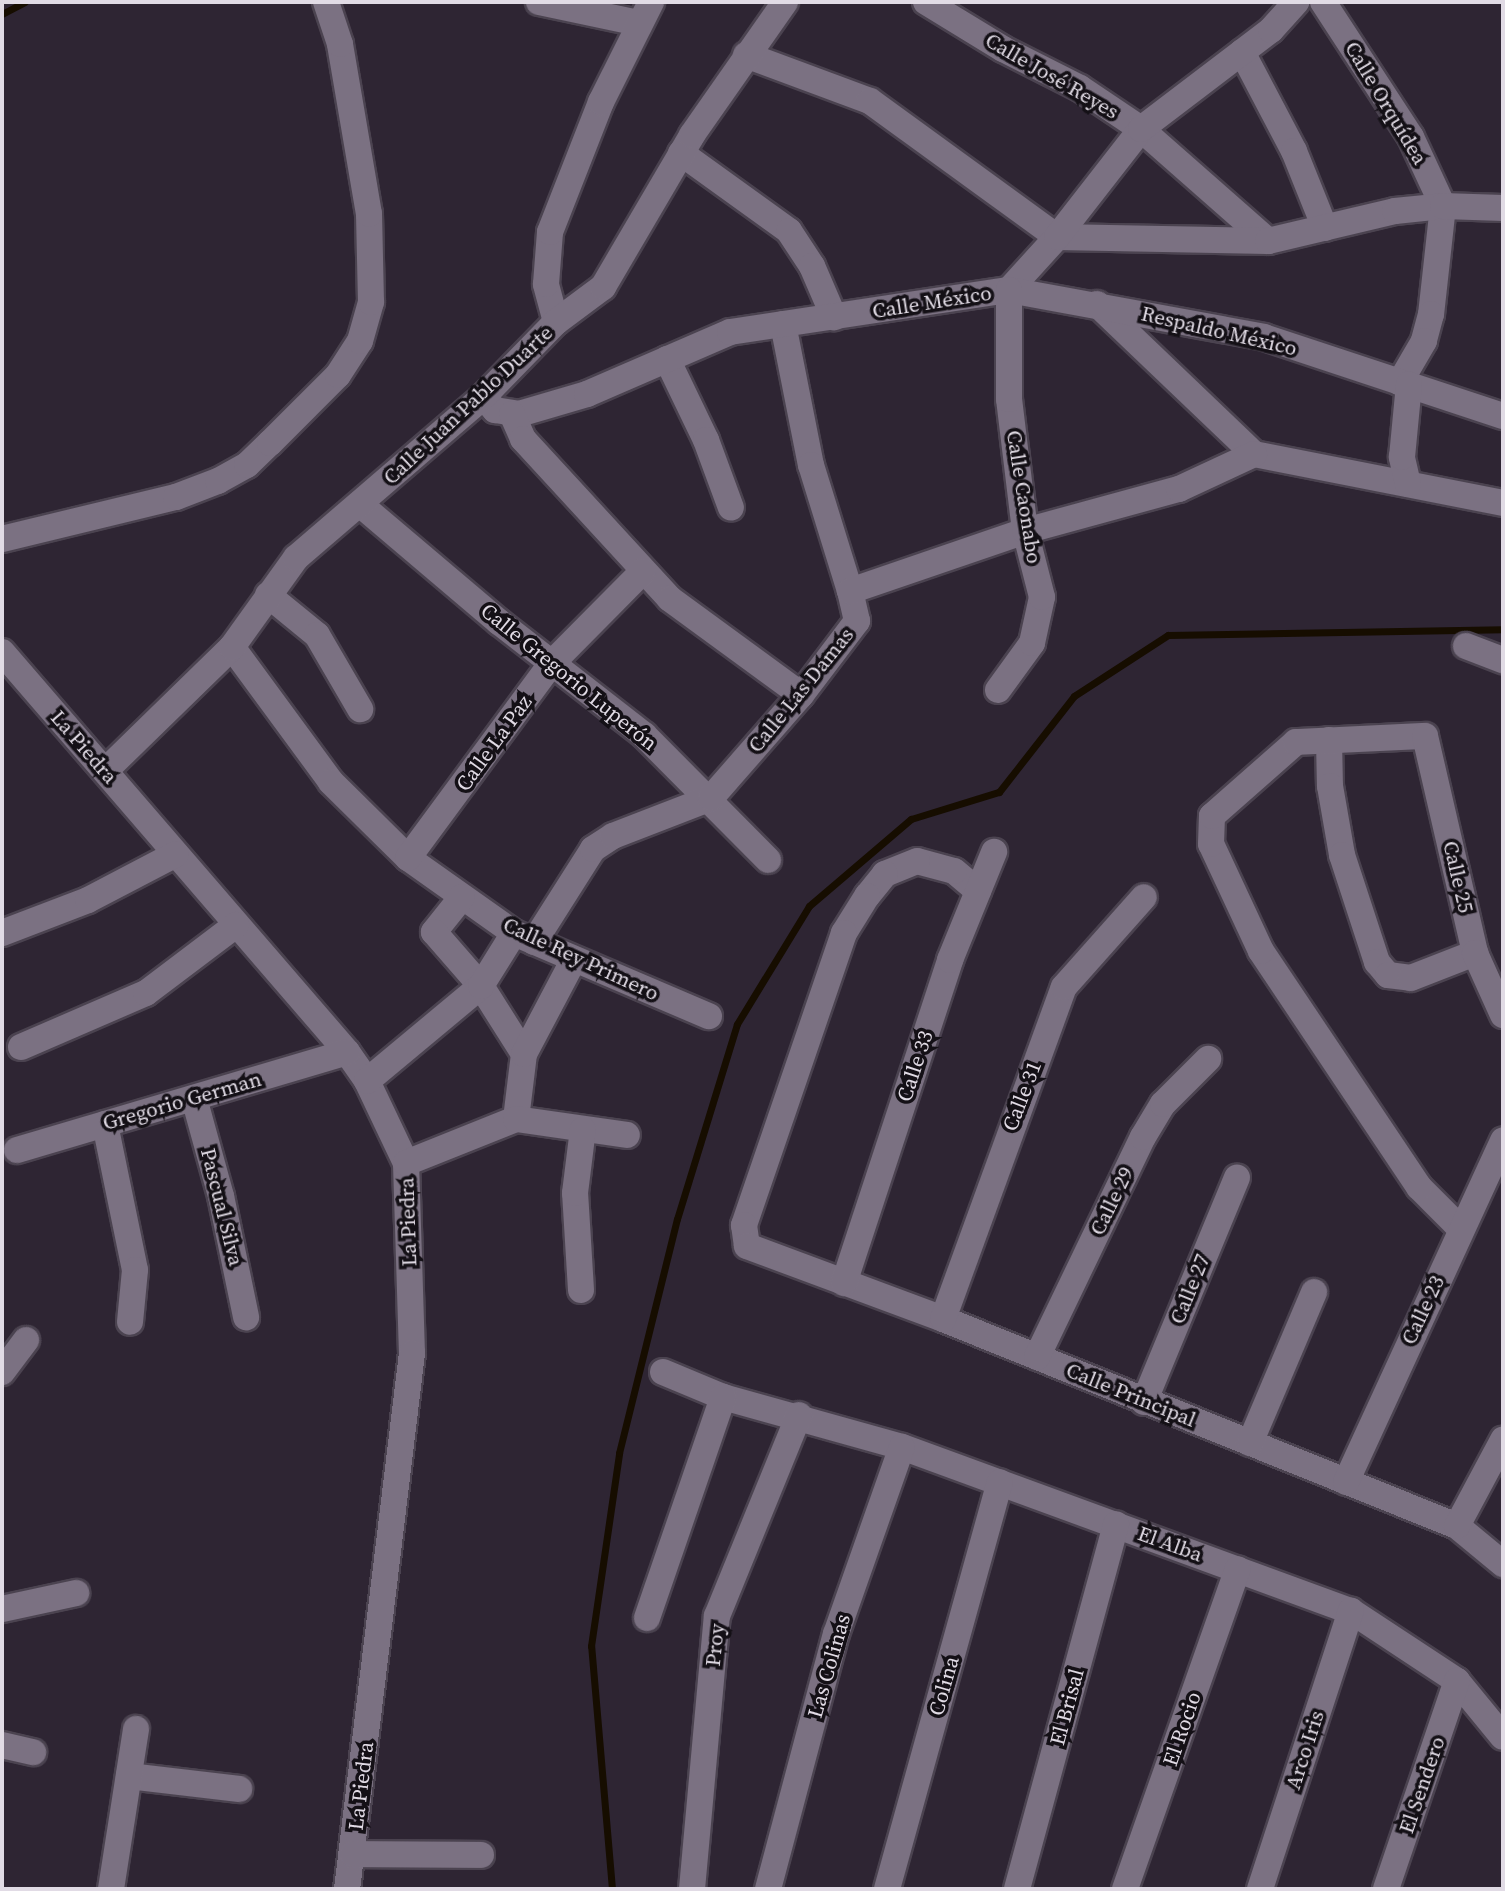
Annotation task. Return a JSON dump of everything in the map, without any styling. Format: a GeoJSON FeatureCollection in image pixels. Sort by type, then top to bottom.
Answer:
{"type":"FeatureCollection","features":[{"type":"Feature","properties":{"kind":"street"},"geometry":{"type":"LineString","coordinates":[[2,539],[176,497],[218,481],[247,466],[338,375],[360,341],[372,302],[369,214],[340,44],[326,2]]}},
{"type":"Feature","properties":{"kind":"street"},"geometry":{"type":"LineString","coordinates":[[538,2],[645,13],[601,102],[550,232],[546,284],[556,322]]}},
{"type":"Feature","properties":{"kind":"street","name":"Calle Juan Pablo Duarte"},"geometry":{"type":"LineString","coordinates":[[105,771],[232,647],[296,558],[361,505],[483,397],[556,322],[603,287],[681,153],[785,2]]}},
{"type":"Feature","properties":{"kind":"street","name":"Calle José Reyes"},"geometry":{"type":"LineString","coordinates":[[926,2],[1003,49],[1080,88],[1140,129],[1268,241]]}},
{"type":"Feature","properties":{"kind":"street"},"geometry":{"type":"LineString","coordinates":[[1057,237],[1140,129],[1271,30],[1296,2]]}},
{"type":"Feature","properties":{"kind":"street","name":"Calle Orquídea"},"geometry":{"type":"LineString","coordinates":[[1323,2],[1411,137],[1443,206]]}},
{"type":"Feature","properties":{"kind":"street"},"geometry":{"type":"LineString","coordinates":[[1242,52],[1294,150],[1325,228]]}},
{"type":"Feature","properties":{"kind":"street"},"geometry":{"type":"LineString","coordinates":[[746,55],[870,101],[1057,237],[1268,241],[1395,211],[1443,206],[1503,208]]}},
{"type":"Feature","properties":{"kind":"street"},"geometry":{"type":"LineString","coordinates":[[681,153],[789,231],[812,266],[835,317]]}},
{"type":"Feature","properties":{"kind":"street"},"geometry":{"type":"LineString","coordinates":[[1408,484],[1402,457],[1404,383],[1423,341],[1431,314],[1443,206]]}},
{"type":"Feature","properties":{"kind":"street","name":"Calle México"},"geometry":{"type":"LineString","coordinates":[[512,414],[587,394],[730,332],[1009,290],[1057,237]]}},
{"type":"Feature","properties":{"kind":"street","name":"Respaldo México"},"geometry":{"type":"LineString","coordinates":[[1009,290],[1097,304],[1264,337],[1503,416]]}},
{"type":"Feature","properties":{"kind":"street","name":"Calle Caonabo"},"geometry":{"type":"LineString","coordinates":[[998,690],[1032,643],[1040,621],[1042,597],[1025,531],[1009,399],[1009,290]]}},
{"type":"Feature","properties":{"kind":"street"},"geometry":{"type":"LineString","coordinates":[[1097,304],[1254,454],[1503,503]]}},
{"type":"Feature","properties":{"kind":"street"},"geometry":{"type":"LineString","coordinates":[[783,324],[811,465],[850,591],[1025,531],[1179,489],[1254,454]]}},
{"type":"Feature","properties":{"kind":"street"},"geometry":{"type":"LineString","coordinates":[[667,359],[706,440],[731,508]]}},
{"type":"Feature","properties":{"kind":"street"},"geometry":{"type":"LineString","coordinates":[[483,397],[495,410],[512,414],[523,439],[670,599],[801,695]]}},
{"type":"Feature","properties":{"kind":"street","name":"Calle Gregorio Luperón"},"geometry":{"type":"LineString","coordinates":[[361,505],[552,663],[644,735],[711,798],[768,860]]}},
{"type":"Feature","properties":{"kind":"street","name":"Calle La Paz"},"geometry":{"type":"LineString","coordinates":[[408,858],[552,663],[643,571]]}},
{"type":"Feature","properties":{"kind":"street","name":"Calle Las Damas"},"geometry":{"type":"LineString","coordinates":[[368,1081],[481,986],[524,937],[593,849],[613,835],[711,798],[801,695],[857,621],[850,591]]}},
{"type":"Feature","properties":{"kind":"street"},"geometry":{"type":"LineString","coordinates":[[268,595],[317,635],[360,709]]}},
{"type":"Feature","properties":{"kind":"street"},"geometry":{"type":"LineString","coordinates":[[1466,646],[1503,660]]}},
{"type":"Feature","properties":{"kind":"street","name":"Calle Rey Primero"},"geometry":{"type":"LineString","coordinates":[[232,647],[331,782],[408,858],[524,937],[709,1016]]}},
{"type":"Feature","properties":{"kind":"street","name":"La Piedra"},"geometry":{"type":"LineString","coordinates":[[2,652],[11,680],[105,771],[347,1052],[368,1081],[406,1163],[412,1353],[347,1889]]}},
{"type":"Feature","properties":{"kind":"street","name":"Calle 25"},"geometry":{"type":"LineString","coordinates":[[1329,740],[1424,736],[1475,953],[1503,1014]]}},
{"type":"Feature","properties":{"kind":"street"},"geometry":{"type":"LineString","coordinates":[[1461,1229],[1419,1187],[1261,951],[1212,844],[1212,816],[1296,742],[1329,740],[1330,786],[1342,855],[1377,962],[1388,975],[1412,978],[1475,953]]}},
{"type":"Feature","properties":{"kind":"street","name":"Calle 33"},"geometry":{"type":"LineString","coordinates":[[844,1283],[950,960],[994,852]]}},
{"type":"Feature","properties":{"kind":"street"},"geometry":{"type":"LineString","coordinates":[[2,933],[88,900],[176,854]]}},
{"type":"Feature","properties":{"kind":"street","name":"Calle Principal"},"geometry":{"type":"LineString","coordinates":[[978,891],[954,871],[916,861],[886,874],[867,897],[844,933],[761,1174],[744,1225],[747,1246],[943,1319],[1457,1526],[1503,1564]]}},
{"type":"Feature","properties":{"kind":"street"},"geometry":{"type":"LineString","coordinates":[[463,897],[434,932],[481,986],[524,1054]]}},
{"type":"Feature","properties":{"kind":"street","name":"Calle 31"},"geometry":{"type":"LineString","coordinates":[[943,1319],[1064,986],[1144,897]]}},
{"type":"Feature","properties":{"kind":"street"},"geometry":{"type":"LineString","coordinates":[[21,1047],[146,993],[236,925]]}},
{"type":"Feature","properties":{"kind":"street"},"geometry":{"type":"LineString","coordinates":[[516,1119],[524,1054],[574,959]]}},
{"type":"Feature","properties":{"kind":"street","name":"Gregorio German"},"geometry":{"type":"LineString","coordinates":[[17,1150],[347,1052]]}},
{"type":"Feature","properties":{"kind":"street","name":"Calle 29"},"geometry":{"type":"LineString","coordinates":[[1037,1357],[1143,1137],[1163,1104],[1208,1059]]}},
{"type":"Feature","properties":{"kind":"street","name":"Pascual Silva"},"geometry":{"type":"LineString","coordinates":[[194,1098],[221,1196],[246,1317]]}},
{"type":"Feature","properties":{"kind":"street"},"geometry":{"type":"LineString","coordinates":[[406,1163],[516,1119],[626,1135]]}},
{"type":"Feature","properties":{"kind":"street"},"geometry":{"type":"LineString","coordinates":[[105,1124],[135,1270],[130,1322]]}},
{"type":"Feature","properties":{"kind":"street"},"geometry":{"type":"LineString","coordinates":[[581,1290],[575,1193],[583,1129]]}},
{"type":"Feature","properties":{"kind":"street","name":"Calle 23"},"geometry":{"type":"LineString","coordinates":[[1346,1482],[1503,1140]]}},
{"type":"Feature","properties":{"kind":"street","name":"Calle 27"},"geometry":{"type":"LineString","coordinates":[[1144,1402],[1237,1177]]}},
{"type":"Feature","properties":{"kind":"street"},"geometry":{"type":"LineString","coordinates":[[1250,1443],[1314,1292]]}},
{"type":"Feature","properties":{"kind":"street"},"geometry":{"type":"LineString","coordinates":[[2,1372],[26,1340]]}},
{"type":"Feature","properties":{"kind":"street","name":"El Alba"},"geometry":{"type":"LineString","coordinates":[[663,1372],[723,1397],[799,1415],[902,1447],[1351,1611],[1457,1681],[1503,1737]]}},
{"type":"Feature","properties":{"kind":"street"},"geometry":{"type":"LineString","coordinates":[[647,1618],[723,1397]]}},
{"type":"Feature","properties":{"kind":"street","name":"Proy"},"geometry":{"type":"LineString","coordinates":[[691,1889],[717,1616],[799,1415]]}},
{"type":"Feature","properties":{"kind":"street"},"geometry":{"type":"LineString","coordinates":[[1457,1526],[1503,1440]]}},
{"type":"Feature","properties":{"kind":"street","name":"Las Colinas"},"geometry":{"type":"LineString","coordinates":[[768,1889],[836,1633],[902,1447]]}},
{"type":"Feature","properties":{"kind":"street","name":"Colina"},"geometry":{"type":"LineString","coordinates":[[887,1889],[1000,1482]]}},
{"type":"Feature","properties":{"kind":"street","name":"El Brisal"},"geometry":{"type":"LineString","coordinates":[[1017,1889],[1116,1524]]}},
{"type":"Feature","properties":{"kind":"street","name":"El Rocio"},"geometry":{"type":"LineString","coordinates":[[1125,1889],[1238,1569]]}},
{"type":"Feature","properties":{"kind":"street"},"geometry":{"type":"LineString","coordinates":[[2,1609],[76,1593]]}},
{"type":"Feature","properties":{"kind":"street","name":"Arco Iris"},"geometry":{"type":"LineString","coordinates":[[1260,1889],[1351,1611]]}},
{"type":"Feature","properties":{"kind":"street","name":"El Sendero"},"geometry":{"type":"LineString","coordinates":[[1386,1889],[1457,1681]]}},
{"type":"Feature","properties":{"kind":"street"},"geometry":{"type":"LineString","coordinates":[[111,1889],[136,1729]]}},
{"type":"Feature","properties":{"kind":"street"},"geometry":{"type":"LineString","coordinates":[[2,1745],[33,1752]]}},
{"type":"Feature","properties":{"kind":"street"},"geometry":{"type":"LineString","coordinates":[[130,1776],[239,1789]]}},
{"type":"Feature","properties":{"kind":"street"},"geometry":{"type":"LineString","coordinates":[[353,1854],[481,1856]]}},
{"type":"Feature","properties":{"kind":"waterway"},"geometry":{"type":"LineString","coordinates":[[2,14],[25,2]]}},
{"type":"Feature","properties":{"kind":"waterway"},"geometry":{"type":"LineString","coordinates":[[612,1889],[591,1646],[619,1453],[677,1219],[737,1024],[809,906],[911,819],[999,792],[1074,696],[1168,635],[1503,629]]}}]}
